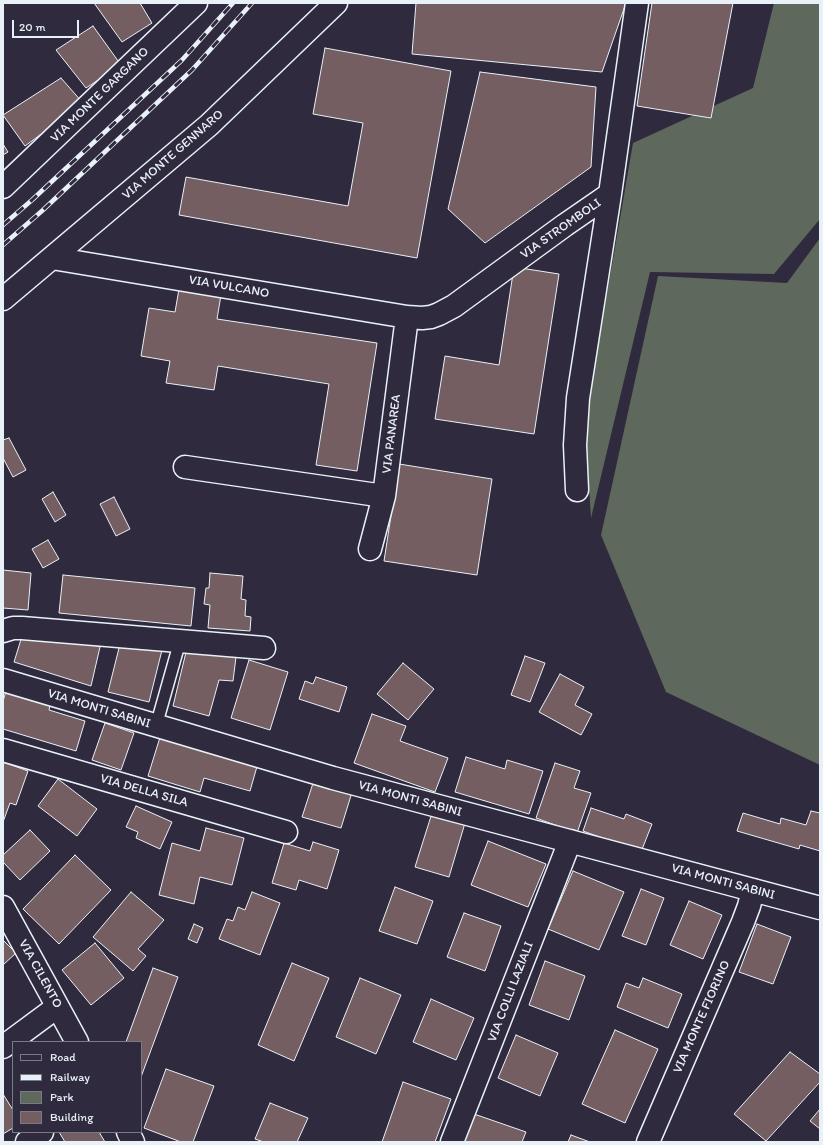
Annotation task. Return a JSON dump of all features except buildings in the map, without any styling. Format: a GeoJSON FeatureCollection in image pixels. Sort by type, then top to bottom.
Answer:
{"type":"FeatureCollection","features":[{"type":"Feature","properties":{"kind":"street","name":"VIA MONTE GARGANO"},"geometry":{"type":"LineString","coordinates":[[3,187],[196,3]]}},
{"type":"Feature","properties":{"kind":"street","name":"VIA MONTE GENNARO"},"geometry":{"type":"LineString","coordinates":[[3,299],[209,125],[336,3]]}},
{"type":"Feature","properties":{"kind":"street","name":"VIA STROMBOLI"},"geometry":{"type":"LineString","coordinates":[[406,317],[431,317],[454,306],[610,194],[637,3]]}},
{"type":"Feature","properties":{"kind":"street"},"geometry":{"type":"LineString","coordinates":[[577,490],[575,445],[578,398],[610,194]]}},
{"type":"Feature","properties":{"kind":"street","name":"VIA VULCANO"},"geometry":{"type":"LineString","coordinates":[[52,258],[406,317]]}},
{"type":"Feature","properties":{"kind":"street","name":"VIA PANAREA"},"geometry":{"type":"LineString","coordinates":[[370,549],[384,496],[406,317]]}},
{"type":"Feature","properties":{"kind":"street"},"geometry":{"type":"LineString","coordinates":[[185,468],[384,496]]}},
{"type":"Feature","properties":{"kind":"street"},"geometry":{"type":"LineString","coordinates":[[3,631],[13,628],[22,628],[264,648]]}},
{"type":"Feature","properties":{"kind":"street","name":"VIA MONTI SABINI"},"geometry":{"type":"LineString","coordinates":[[3,680],[334,778],[820,908]]}},
{"type":"Feature","properties":{"kind":"street","name":"VIA DELLA SILA"},"geometry":{"type":"LineString","coordinates":[[3,750],[286,832]]}},
{"type":"Feature","properties":{"kind":"street","name":"VIA COLLI LAZIALI"},"geometry":{"type":"LineString","coordinates":[[452,1142],[570,841]]}},
{"type":"Feature","properties":{"kind":"street","name":"VIA MONTE FIORINO"},"geometry":{"type":"LineString","coordinates":[[648,1142],[743,922],[753,890]]}},
{"type":"Feature","properties":{"kind":"street","name":"VIA CILENTO"},"geometry":{"type":"LineString","coordinates":[[3,907],[76,1041]]}},
{"type":"Feature","properties":{"kind":"street"},"geometry":{"type":"LineString","coordinates":[[3,1047],[58,1006]]}},
{"type":"Feature","properties":{"kind":"street"},"geometry":{"type":"LineString","coordinates":[[27,1142],[40,1133]]}},
{"type":"Feature","properties":{"kind":"street"},"geometry":{"type":"LineString","coordinates":[[128,1133],[133,1142]]}},
{"type":"Feature","properties":{"kind":"lane"},"geometry":{"type":"LineString","coordinates":[[156,726],[180,641]]}},
{"type":"Feature","properties":{"kind":"green space"},"geometry":{"type":"Polygon","coordinates":[[[774,3],[820,3],[820,219],[774,274],[650,272],[591,518],[585,422],[633,143],[753,88],[774,3]]]}},
{"type":"Feature","properties":{"kind":"green space"},"geometry":{"type":"Polygon","coordinates":[[[820,238],[820,765],[666,692],[601,535],[658,276],[787,283],[820,238]]]}},
{"type":"Feature","properties":{"kind":"railway"},"geometry":{"type":"LineString","coordinates":[[3,225],[32,200],[182,60],[233,3]]}},
{"type":"Feature","properties":{"kind":"railway"},"geometry":{"type":"LineString","coordinates":[[3,245],[43,210],[192,70],[252,3]]}}]}
